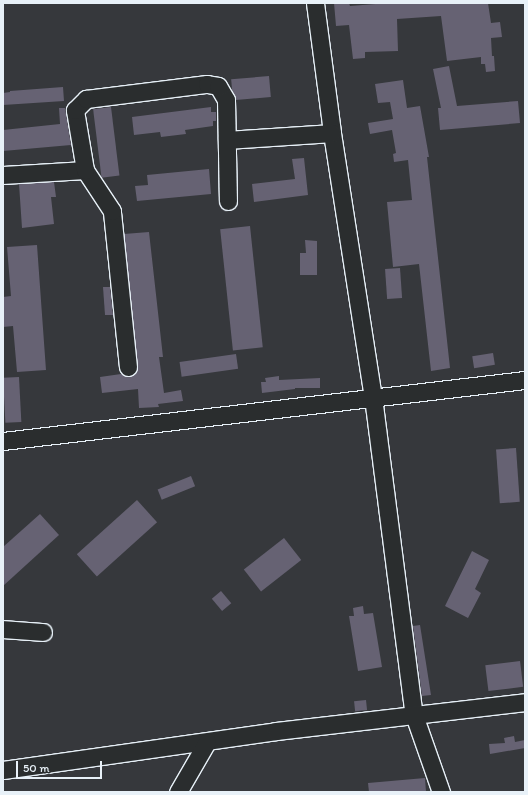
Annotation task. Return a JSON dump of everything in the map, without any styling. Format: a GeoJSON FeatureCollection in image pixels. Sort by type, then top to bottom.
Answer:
{"type":"FeatureCollection","features":[{"type":"Feature","properties":{"kind":"street"},"geometry":{"type":"LineString","coordinates":[[314,3],[332,134],[373,397],[414,715],[441,792]]}},
{"type":"Feature","properties":{"kind":"street"},"geometry":{"type":"LineString","coordinates":[[128,367],[112,211],[85,170],[75,110],[86,99],[207,84],[218,86],[226,100],[228,201]]}},
{"type":"Feature","properties":{"kind":"street"},"geometry":{"type":"LineString","coordinates":[[226,140],[332,134]]}},
{"type":"Feature","properties":{"kind":"street"},"geometry":{"type":"LineString","coordinates":[[3,175],[85,170]]}},
{"type":"Feature","properties":{"kind":"street"},"geometry":{"type":"LineString","coordinates":[[3,441],[525,380]]}},
{"type":"Feature","properties":{"kind":"street"},"geometry":{"type":"LineString","coordinates":[[3,629],[43,632]]}},
{"type":"Feature","properties":{"kind":"street"},"geometry":{"type":"LineString","coordinates":[[3,770],[276,731],[525,702]]}},
{"type":"Feature","properties":{"kind":"street"},"geometry":{"type":"LineString","coordinates":[[178,792],[207,742]]}},
{"type":"Feature","properties":{"kind":"building"},"geometry":{"type":"Polygon","coordinates":[[[334,3],[349,3],[350,6],[388,3],[488,3],[491,23],[500,22],[502,37],[491,38],[495,71],[486,72],[485,64],[481,64],[481,57],[447,61],[441,16],[397,19],[398,51],[365,52],[365,58],[353,59],[349,25],[336,26],[334,3]]]}},
{"type":"Feature","properties":{"kind":"building"},"geometry":{"type":"Polygon","coordinates":[[[449,66],[457,106],[518,101],[520,123],[440,130],[438,108],[441,108],[433,69],[449,66]]]}},
{"type":"Feature","properties":{"kind":"building"},"geometry":{"type":"Polygon","coordinates":[[[269,76],[271,97],[233,100],[231,79],[269,76]]]}},
{"type":"Feature","properties":{"kind":"building"},"geometry":{"type":"Polygon","coordinates":[[[403,80],[407,108],[420,106],[429,157],[427,157],[450,368],[431,371],[419,264],[393,267],[387,202],[412,200],[408,160],[394,162],[393,154],[396,153],[392,130],[370,134],[368,123],[393,119],[390,102],[378,103],[375,84],[403,80]]]}},
{"type":"Feature","properties":{"kind":"building"},"geometry":{"type":"Polygon","coordinates":[[[63,87],[64,101],[3,105],[3,93],[10,91],[63,87]]]}},
{"type":"Feature","properties":{"kind":"building"},"geometry":{"type":"Polygon","coordinates":[[[111,107],[119,175],[102,178],[93,109],[111,107]]]}},
{"type":"Feature","properties":{"kind":"building"},"geometry":{"type":"Polygon","coordinates":[[[211,107],[211,112],[216,112],[216,121],[213,121],[213,126],[185,130],[186,134],[161,137],[160,132],[134,135],[132,117],[211,107]]]}},
{"type":"Feature","properties":{"kind":"building"},"geometry":{"type":"Polygon","coordinates":[[[59,108],[65,108],[71,145],[3,151],[3,130],[60,124],[59,108]]]}},
{"type":"Feature","properties":{"kind":"building"},"geometry":{"type":"Polygon","coordinates":[[[304,158],[308,195],[254,202],[252,184],[295,179],[292,159],[304,158]]]}},
{"type":"Feature","properties":{"kind":"building"},"geometry":{"type":"Polygon","coordinates":[[[209,169],[211,194],[137,201],[135,186],[148,185],[147,175],[209,169]]]}},
{"type":"Feature","properties":{"kind":"building"},"geometry":{"type":"Polygon","coordinates":[[[54,182],[56,197],[51,197],[54,224],[22,228],[19,184],[54,182]]]}},
{"type":"Feature","properties":{"kind":"building"},"geometry":{"type":"Polygon","coordinates":[[[250,226],[263,347],[233,350],[220,229],[250,226]]]}},
{"type":"Feature","properties":{"kind":"building"},"geometry":{"type":"Polygon","coordinates":[[[149,232],[163,357],[159,357],[164,393],[181,390],[183,401],[158,404],[159,407],[139,408],[138,389],[102,393],[100,377],[121,374],[129,377],[137,371],[124,234],[149,232]]]}},
{"type":"Feature","properties":{"kind":"building"},"geometry":{"type":"Polygon","coordinates":[[[305,240],[317,241],[317,275],[300,275],[300,253],[306,253],[305,240]]]}},
{"type":"Feature","properties":{"kind":"building"},"geometry":{"type":"Polygon","coordinates":[[[37,245],[46,370],[17,372],[13,326],[3,327],[3,297],[11,296],[7,247],[37,245]]]}},
{"type":"Feature","properties":{"kind":"building"},"geometry":{"type":"Polygon","coordinates":[[[400,268],[402,298],[387,299],[385,269],[400,268]]]}},
{"type":"Feature","properties":{"kind":"building"},"geometry":{"type":"Polygon","coordinates":[[[103,287],[110,287],[113,315],[105,315],[103,287]]]}},
{"type":"Feature","properties":{"kind":"building"},"geometry":{"type":"Polygon","coordinates":[[[493,353],[495,365],[474,368],[472,356],[493,353]]]}},
{"type":"Feature","properties":{"kind":"building"},"geometry":{"type":"Polygon","coordinates":[[[236,354],[238,369],[182,377],[180,362],[236,354]]]}},
{"type":"Feature","properties":{"kind":"building"},"geometry":{"type":"Polygon","coordinates":[[[279,376],[279,380],[320,378],[320,388],[295,388],[262,393],[261,382],[266,382],[265,378],[279,376]]]}},
{"type":"Feature","properties":{"kind":"building"},"geometry":{"type":"Polygon","coordinates":[[[19,377],[21,422],[5,423],[3,378],[19,377]]]}},
{"type":"Feature","properties":{"kind":"building"},"geometry":{"type":"Polygon","coordinates":[[[516,448],[520,502],[500,503],[496,449],[516,448]]]}},
{"type":"Feature","properties":{"kind":"building"},"geometry":{"type":"Polygon","coordinates":[[[191,476],[195,486],[162,500],[158,489],[191,476]]]}},
{"type":"Feature","properties":{"kind":"building"},"geometry":{"type":"Polygon","coordinates":[[[137,500],[157,522],[97,576],[77,554],[137,500]]]}},
{"type":"Feature","properties":{"kind":"building"},"geometry":{"type":"Polygon","coordinates":[[[40,514],[59,535],[3,586],[3,547],[40,514]]]}},
{"type":"Feature","properties":{"kind":"building"},"geometry":{"type":"Polygon","coordinates":[[[284,538],[301,560],[261,591],[244,569],[284,538]]]}},
{"type":"Feature","properties":{"kind":"building"},"geometry":{"type":"Polygon","coordinates":[[[472,551],[489,560],[475,589],[481,593],[468,618],[445,606],[472,551]]]}},
{"type":"Feature","properties":{"kind":"building"},"geometry":{"type":"Polygon","coordinates":[[[221,591],[231,603],[222,611],[212,599],[221,591]]]}},
{"type":"Feature","properties":{"kind":"building"},"geometry":{"type":"Polygon","coordinates":[[[363,606],[364,614],[373,613],[382,667],[358,671],[349,616],[354,616],[353,608],[363,606]]]}},
{"type":"Feature","properties":{"kind":"building"},"geometry":{"type":"Polygon","coordinates":[[[420,625],[431,695],[422,696],[413,626],[420,625]]]}},
{"type":"Feature","properties":{"kind":"building"},"geometry":{"type":"Polygon","coordinates":[[[520,661],[523,687],[488,691],[485,665],[520,661]]]}},
{"type":"Feature","properties":{"kind":"building"},"geometry":{"type":"Polygon","coordinates":[[[366,700],[367,710],[355,711],[354,701],[366,700]]]}},
{"type":"Feature","properties":{"kind":"building"},"geometry":{"type":"Polygon","coordinates":[[[514,736],[515,742],[525,740],[525,748],[490,754],[489,744],[505,743],[504,738],[514,736]]]}},
{"type":"Feature","properties":{"kind":"building"},"geometry":{"type":"Polygon","coordinates":[[[425,778],[426,792],[369,792],[368,783],[425,778]]]}}]}
